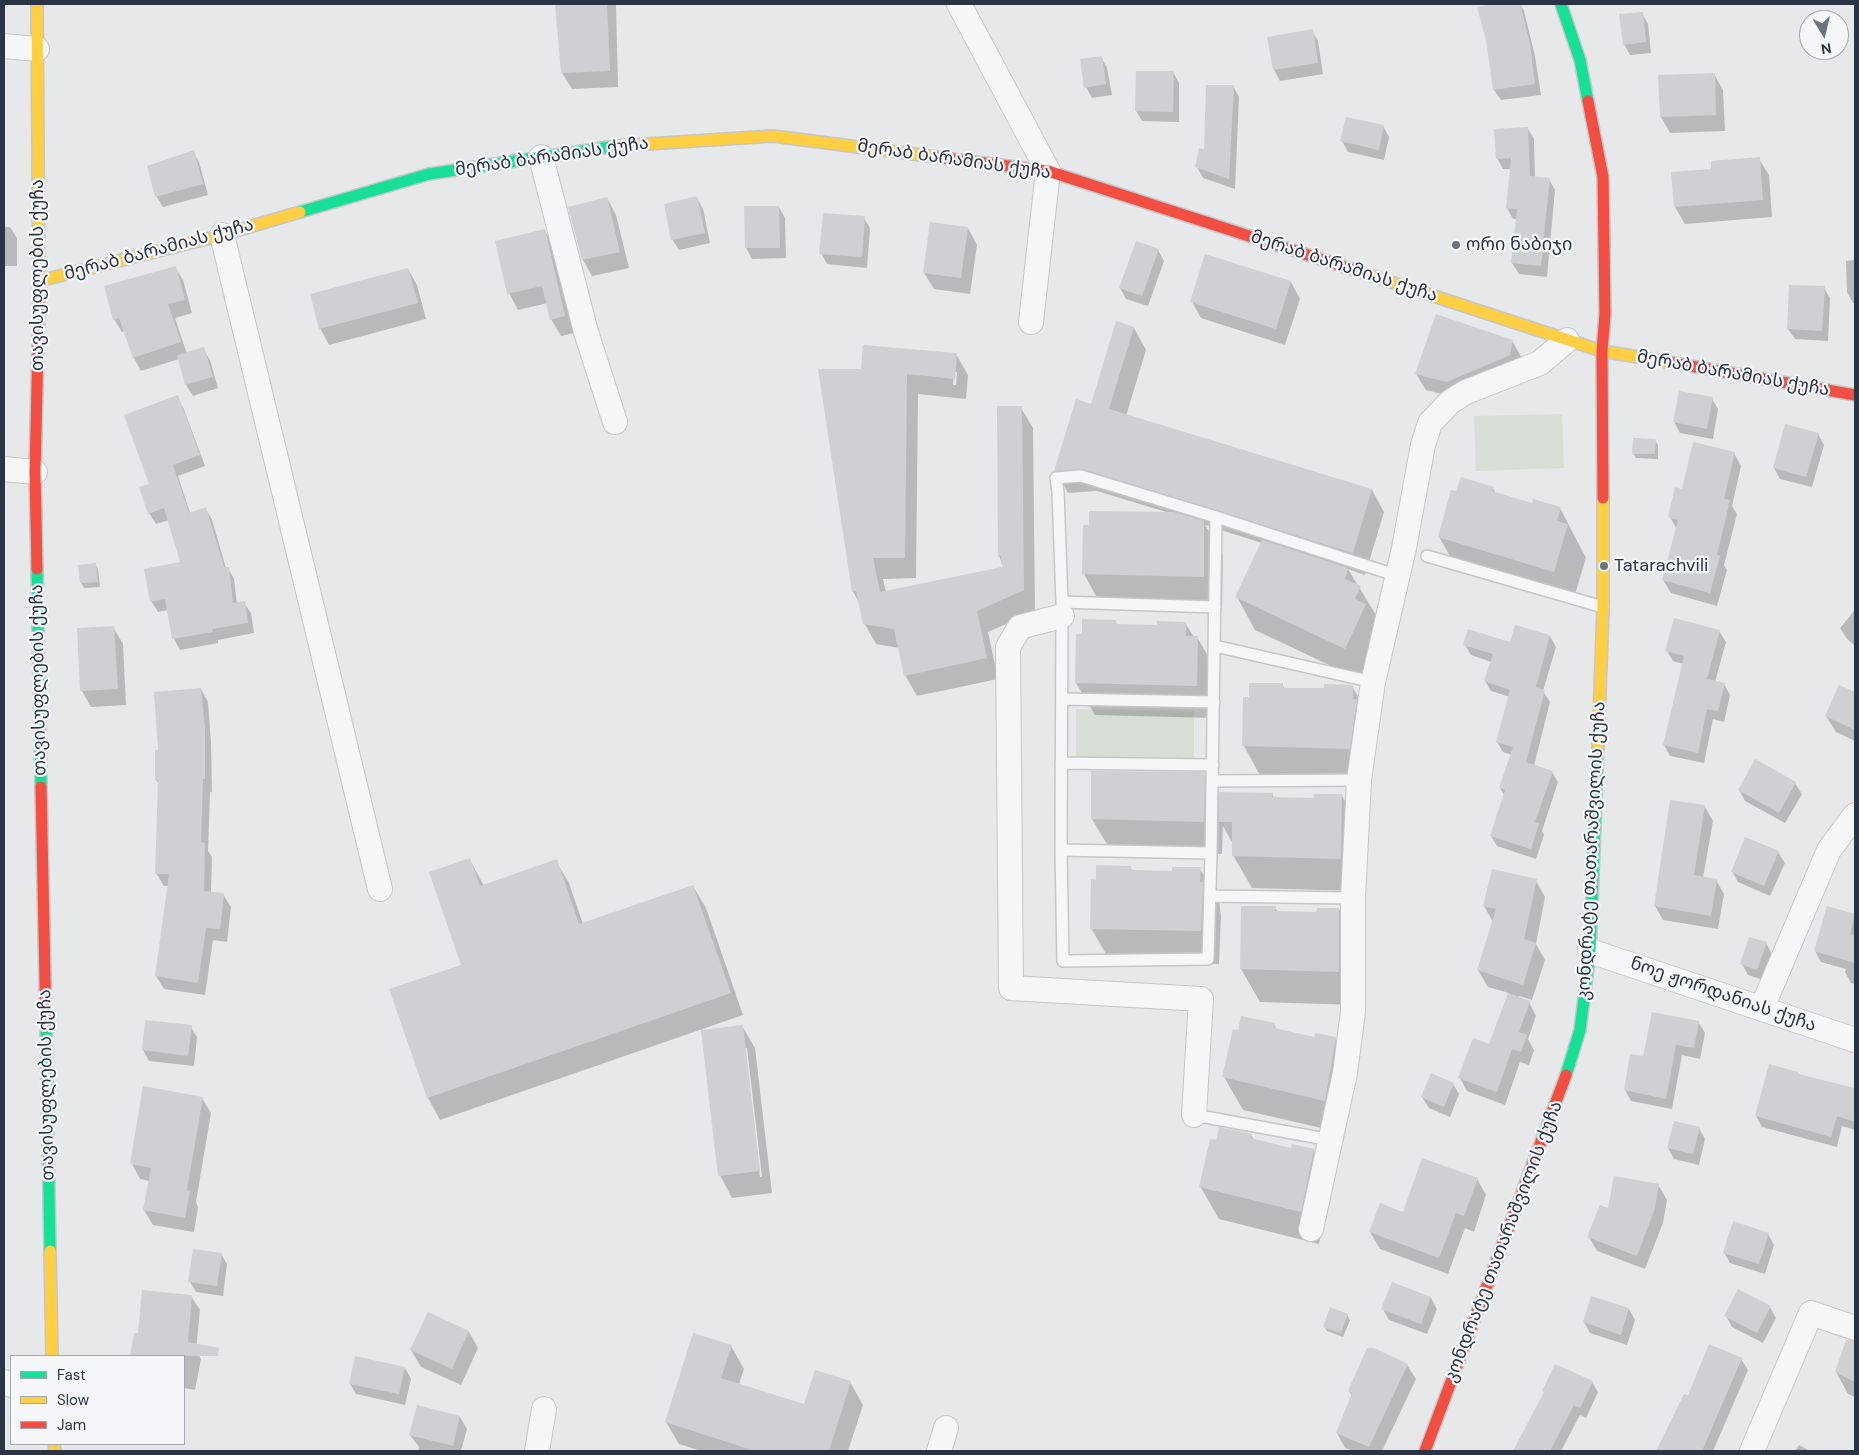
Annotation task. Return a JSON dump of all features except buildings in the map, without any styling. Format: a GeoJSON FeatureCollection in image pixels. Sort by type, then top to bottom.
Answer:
{"type":"FeatureCollection","features":[{"type":"Feature","properties":{"kind":"main road","name":"თავისუფლების ქუჩა"},"geometry":{"type":"LineString","coordinates":[[37,4],[39,281],[35,472],[52,1355]]}},
{"type":"Feature","properties":{"kind":"main road","name":"კონდრატე თათარაშვილის ქუჩა"},"geometry":{"type":"LineString","coordinates":[[1425,1451],[1559,1097],[1580,1030],[1590,951],[1603,608],[1603,347],[1605,314],[1603,177],[1580,60],[1561,4]]}},
{"type":"Feature","properties":{"kind":"main road","name":"მერაბ ბარამიას ქუჩა"},"geometry":{"type":"LineString","coordinates":[[39,281],[222,235],[430,174],[614,146],[773,136],[1048,171],[1567,340],[1855,395]]}},
{"type":"Feature","properties":{"kind":"street"},"geometry":{"type":"LineString","coordinates":[[959,4],[1048,171],[1031,322]]}},
{"type":"Feature","properties":{"kind":"street"},"geometry":{"type":"LineString","coordinates":[[4,46],[37,49]]}},
{"type":"Feature","properties":{"kind":"street"},"geometry":{"type":"LineString","coordinates":[[540,157],[586,332],[616,422]]}},
{"type":"Feature","properties":{"kind":"street"},"geometry":{"type":"LineString","coordinates":[[222,235],[380,889]]}},
{"type":"Feature","properties":{"kind":"street"},"geometry":{"type":"LineString","coordinates":[[1311,1229],[1345,1073],[1353,1012],[1353,898],[1359,780],[1373,682],[1398,576],[1422,445],[1430,423],[1450,402],[1466,392],[1540,363],[1567,340]]}},
{"type":"Feature","properties":{"kind":"street"},"geometry":{"type":"LineString","coordinates":[[4,469],[35,472]]}},
{"type":"Feature","properties":{"kind":"street"},"geometry":{"type":"LineString","coordinates":[[1062,609],[1020,627],[1008,647],[1011,988],[1201,999],[1194,1115]]}},
{"type":"Feature","properties":{"kind":"street"},"geometry":{"type":"LineString","coordinates":[[1762,1008],[1829,850],[1855,815]]}},
{"type":"Feature","properties":{"kind":"street","name":"ნოე ჟორდანიას ქუჩა"},"geometry":{"type":"LineString","coordinates":[[1590,951],[1855,1040]]}},
{"type":"Feature","properties":{"kind":"street"},"geometry":{"type":"LineString","coordinates":[[1752,1451],[1811,1313],[1855,1328]]}},
{"type":"Feature","properties":{"kind":"street"},"geometry":{"type":"LineString","coordinates":[[537,1451],[544,1409]]}},
{"type":"Feature","properties":{"kind":"street"},"geometry":{"type":"LineString","coordinates":[[938,1451],[946,1428]]}},
{"type":"Feature","properties":{"kind":"lane"},"geometry":{"type":"LineString","coordinates":[[1216,517],[1212,853],[1208,959],[1063,961],[1061,850],[1062,609],[1056,478],[1081,476],[1216,517],[1398,576]]}},
{"type":"Feature","properties":{"kind":"lane"},"geometry":{"type":"LineString","coordinates":[[1427,556],[1603,608]]}},
{"type":"Feature","properties":{"kind":"lane"},"geometry":{"type":"LineString","coordinates":[[1062,609],[1215,607]]}},
{"type":"Feature","properties":{"kind":"lane"},"geometry":{"type":"LineString","coordinates":[[1214,646],[1373,682]]}},
{"type":"Feature","properties":{"kind":"lane"},"geometry":{"type":"LineString","coordinates":[[1062,699],[1214,702]]}},
{"type":"Feature","properties":{"kind":"lane"},"geometry":{"type":"LineString","coordinates":[[1061,763],[1213,765]]}},
{"type":"Feature","properties":{"kind":"lane"},"geometry":{"type":"LineString","coordinates":[[1213,781],[1359,780]]}},
{"type":"Feature","properties":{"kind":"lane"},"geometry":{"type":"LineString","coordinates":[[1061,850],[1212,853]]}},
{"type":"Feature","properties":{"kind":"lane"},"geometry":{"type":"LineString","coordinates":[[1210,896],[1353,898]]}},
{"type":"Feature","properties":{"kind":"lane"},"geometry":{"type":"LineString","coordinates":[[1194,1115],[1331,1140]]}},
{"type":"Feature","properties":{"kind":"shaded area"},"geometry":{"type":"Polygon","coordinates":[[[1562,414],[1564,468],[1476,471],[1474,416],[1562,414]]]}},
{"type":"Feature","properties":{"kind":"shaded area"},"geometry":{"type":"Polygon","coordinates":[[[1076,709],[1194,711],[1194,761],[1076,759],[1076,709]]]}},
{"type":"Feature","properties":{"kind":"traffic: fast"},"geometry":{"type":"LineString","coordinates":[[1561,4],[1580,60],[1588,101]]}},
{"type":"Feature","properties":{"kind":"traffic: fast"},"geometry":{"type":"LineString","coordinates":[[300,212],[429,174],[616,146]]}},
{"type":"Feature","properties":{"kind":"traffic: fast"},"geometry":{"type":"LineString","coordinates":[[37,569],[41,787]]}},
{"type":"Feature","properties":{"kind":"traffic: fast"},"geometry":{"type":"LineString","coordinates":[[1566,1075],[1580,1030],[1590,951],[1598,747]]}},
{"type":"Feature","properties":{"kind":"traffic: fast"},"geometry":{"type":"LineString","coordinates":[[46,1027],[50,1251]]}},
{"type":"Feature","properties":{"kind":"traffic: slow"},"geometry":{"type":"LineString","coordinates":[[37,4],[39,304]]}},
{"type":"Feature","properties":{"kind":"traffic: slow"},"geometry":{"type":"LineString","coordinates":[[616,146],[773,136],[936,157]]}},
{"type":"Feature","properties":{"kind":"traffic: slow"},"geometry":{"type":"LineString","coordinates":[[39,281],[222,235],[300,212]]}},
{"type":"Feature","properties":{"kind":"traffic: slow"},"geometry":{"type":"LineString","coordinates":[[1351,269],[1602,351],[1668,362]]}},
{"type":"Feature","properties":{"kind":"traffic: slow"},"geometry":{"type":"LineString","coordinates":[[1598,747],[1603,608],[1603,498]]}},
{"type":"Feature","properties":{"kind":"traffic: slow"},"geometry":{"type":"LineString","coordinates":[[50,1251],[52,1355]]}},
{"type":"Feature","properties":{"kind":"traffic: slow"},"geometry":{"type":"LineString","coordinates":[[54,1445],[55,1451]]}},
{"type":"Feature","properties":{"kind":"traffic: jam"},"geometry":{"type":"LineString","coordinates":[[1588,101],[1603,177],[1605,314],[1602,351],[1603,498]]}},
{"type":"Feature","properties":{"kind":"traffic: jam"},"geometry":{"type":"LineString","coordinates":[[936,157],[1048,171],[1351,269]]}},
{"type":"Feature","properties":{"kind":"traffic: jam"},"geometry":{"type":"LineString","coordinates":[[37,569],[35,472],[39,304]]}},
{"type":"Feature","properties":{"kind":"traffic: jam"},"geometry":{"type":"LineString","coordinates":[[1668,362],[1855,395]]}},
{"type":"Feature","properties":{"kind":"traffic: jam"},"geometry":{"type":"LineString","coordinates":[[41,787],[46,1027]]}},
{"type":"Feature","properties":{"kind":"traffic: jam"},"geometry":{"type":"LineString","coordinates":[[1425,1451],[1566,1075]]}},
{"type":"Feature","properties":{"kind":"place","name":"ორი ნაბიჯი"},"geometry":{"type":"Point","coordinates":[1456,245]}},
{"type":"Feature","properties":{"kind":"place","name":"Tatarachvili"},"geometry":{"type":"Point","coordinates":[1604,566]}}]}
